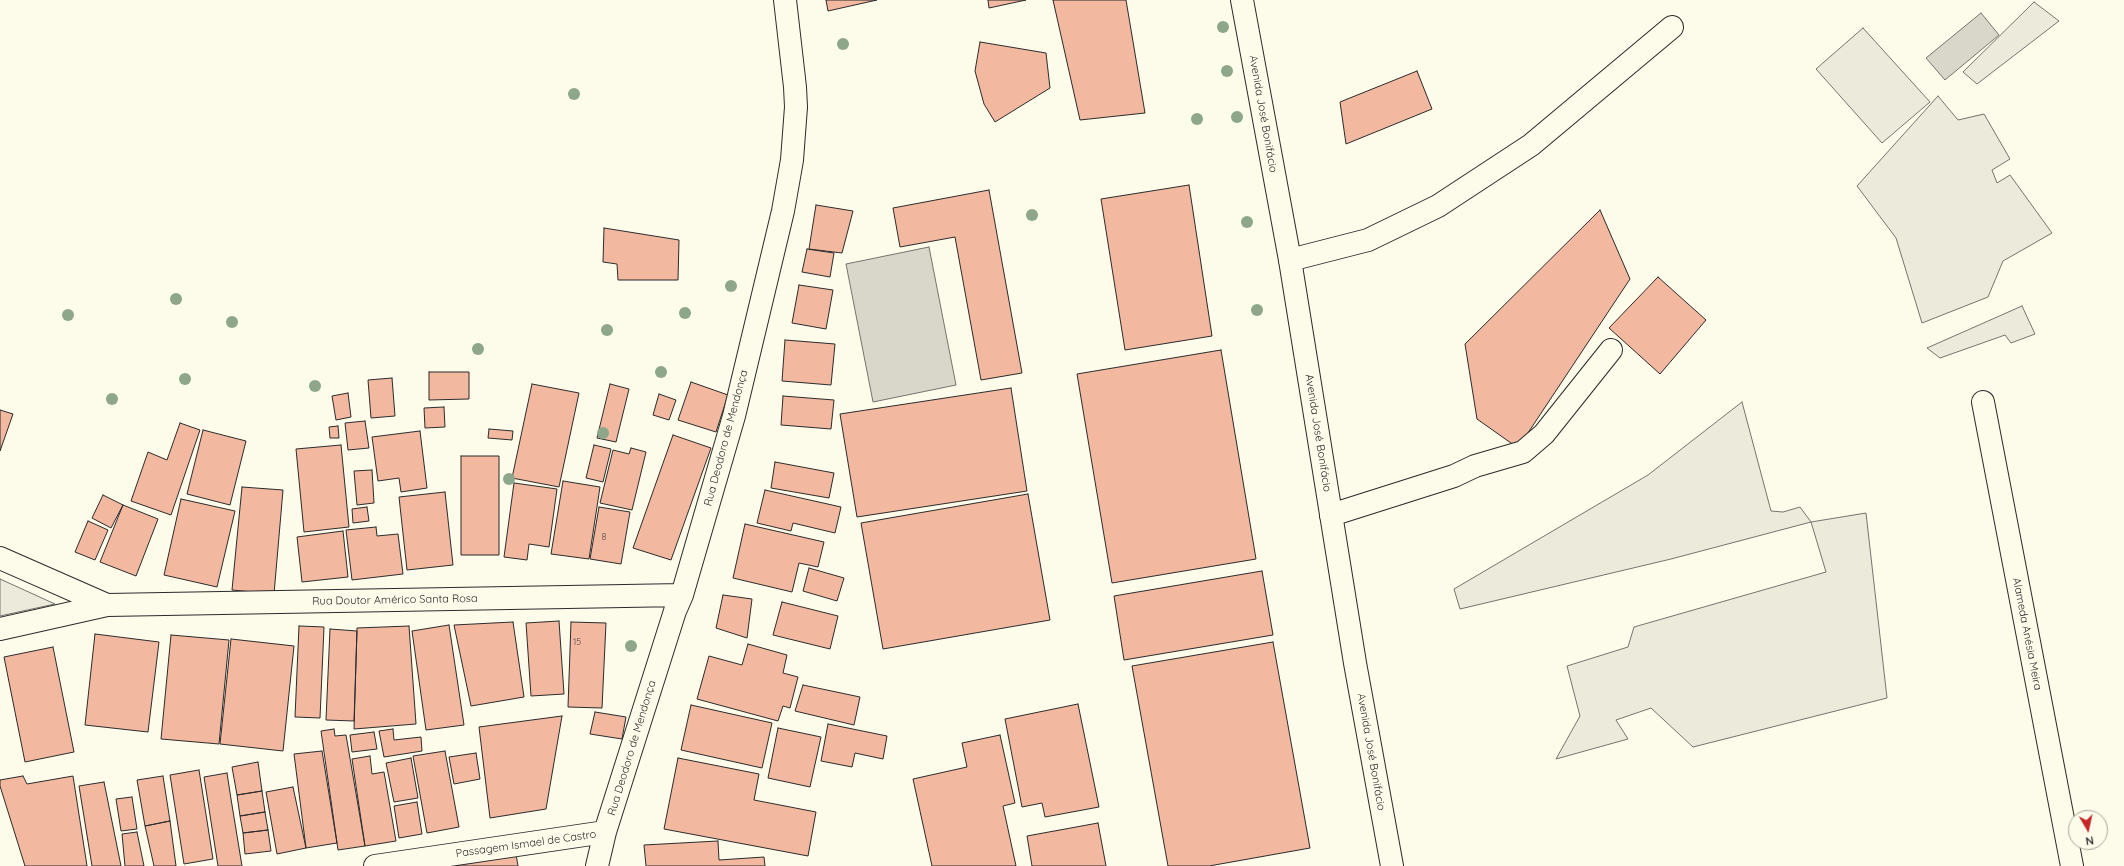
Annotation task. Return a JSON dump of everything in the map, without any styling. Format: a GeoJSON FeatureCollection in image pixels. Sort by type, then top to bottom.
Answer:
{"type":"FeatureCollection","features":[{"type":"Feature","properties":{"kind":"street","name":"Rua Deodoro de Mendonça"},"geometry":{"type":"LineString","coordinates":[[597,866],[606,832],[675,611],[682,595],[734,416],[783,211],[792,160],[796,107],[786,0]]}},
{"type":"Feature","properties":{"kind":"street","name":"Avenida José Bonifácio"},"geometry":{"type":"LineString","coordinates":[[1242,0],[1290,260],[1355,663],[1392,866]]}},
{"type":"Feature","properties":{"kind":"street"},"geometry":{"type":"LineString","coordinates":[[1290,260],[1368,240],[1438,206],[1531,145],[1672,28]]}},
{"type":"Feature","properties":{"kind":"street"},"geometry":{"type":"LineString","coordinates":[[1331,515],[1454,476],[1475,466],[1523,452],[1544,434],[1611,350]]}},
{"type":"Feature","properties":{"kind":"street","name":"Alameda Anésia Meira"},"geometry":{"type":"LineString","coordinates":[[1983,402],[2072,866]]}},
{"type":"Feature","properties":{"kind":"street","name":"Rua Doutor Américo Santa Rosa"},"geometry":{"type":"LineString","coordinates":[[0,558],[107,605]]}},
{"type":"Feature","properties":{"kind":"street","name":"Rua Doutor Américo Santa Rosa"},"geometry":{"type":"LineString","coordinates":[[0,629],[107,605],[682,595]]}},
{"type":"Feature","properties":{"kind":"street","name":"Passagem Ismael de Castro"},"geometry":{"type":"LineString","coordinates":[[375,866],[606,832]]}},
{"type":"Feature","properties":{"kind":"shaded area"},"geometry":{"type":"Polygon","coordinates":[[[2034,2],[2059,21],[1977,84],[1963,72],[2034,2]]]}},
{"type":"Feature","properties":{"kind":"shaded area"},"geometry":{"type":"Polygon","coordinates":[[[1981,13],[1999,35],[1945,80],[1926,58],[1981,13]]]}},
{"type":"Feature","properties":{"kind":"shaded area"},"geometry":{"type":"Polygon","coordinates":[[[1863,28],[1930,102],[1882,143],[1816,69],[1863,28]]]}},
{"type":"Feature","properties":{"kind":"shaded area"},"geometry":{"type":"Polygon","coordinates":[[[1938,96],[1958,120],[1984,114],[2010,159],[1992,170],[1997,183],[2010,175],[2052,233],[2003,261],[1988,297],[1922,323],[1896,238],[1857,186],[1938,96]]]}},
{"type":"Feature","properties":{"kind":"shaded area"},"geometry":{"type":"Polygon","coordinates":[[[929,247],[956,385],[873,402],[846,264],[929,247]]]}},
{"type":"Feature","properties":{"kind":"shaded area"},"geometry":{"type":"Polygon","coordinates":[[[2022,306],[2035,334],[2011,343],[2005,335],[1940,358],[1927,348],[2022,306]]]}},
{"type":"Feature","properties":{"kind":"shaded area"},"geometry":{"type":"Polygon","coordinates":[[[1742,402],[1771,511],[1783,512],[1800,507],[1811,522],[1671,559],[1460,609],[1454,589],[1648,475],[1742,402]]]}},
{"type":"Feature","properties":{"kind":"shaded area"},"geometry":{"type":"Polygon","coordinates":[[[1866,513],[1887,698],[1693,747],[1651,708],[1616,720],[1628,739],[1556,759],[1580,716],[1567,666],[1628,647],[1634,627],[1826,572],[1811,522],[1866,513]]]}},
{"type":"Feature","properties":{"kind":"shaded area"},"geometry":{"type":"Polygon","coordinates":[[[0,579],[55,604],[0,616],[0,579]]]}},
{"type":"Feature","properties":{"kind":"building"},"geometry":{"type":"Polygon","coordinates":[[[826,0],[877,0],[828,11],[826,0]]]}},
{"type":"Feature","properties":{"kind":"building"},"geometry":{"type":"Polygon","coordinates":[[[988,0],[1026,0],[989,8],[988,0]]]}},
{"type":"Feature","properties":{"kind":"building"},"geometry":{"type":"Polygon","coordinates":[[[1053,0],[1126,0],[1145,113],[1080,120],[1053,0]]]}},
{"type":"Feature","properties":{"kind":"building"},"geometry":{"type":"Polygon","coordinates":[[[980,42],[1046,53],[1050,88],[995,122],[984,104],[975,71],[980,42]]]}},
{"type":"Feature","properties":{"kind":"building"},"geometry":{"type":"Polygon","coordinates":[[[1417,71],[1432,109],[1346,144],[1340,102],[1417,71]]]}},
{"type":"Feature","properties":{"kind":"building"},"geometry":{"type":"Polygon","coordinates":[[[1189,185],[1212,336],[1125,350],[1101,199],[1189,185]]]}},
{"type":"Feature","properties":{"kind":"building"},"geometry":{"type":"Polygon","coordinates":[[[989,190],[1022,373],[981,380],[955,237],[900,247],[893,208],[989,190]]]}},
{"type":"Feature","properties":{"kind":"building"},"geometry":{"type":"Polygon","coordinates":[[[816,205],[853,211],[842,253],[809,249],[816,205]]]}},
{"type":"Feature","properties":{"kind":"building"},"geometry":{"type":"Polygon","coordinates":[[[1600,210],[1630,279],[1518,448],[1477,419],[1465,344],[1600,210]]]}},
{"type":"Feature","properties":{"kind":"building"},"geometry":{"type":"Polygon","coordinates":[[[604,228],[679,240],[678,280],[618,280],[617,264],[603,262],[604,228]]]}},
{"type":"Feature","properties":{"kind":"building"},"geometry":{"type":"Polygon","coordinates":[[[807,249],[834,253],[830,277],[802,272],[807,249]]]}},
{"type":"Feature","properties":{"kind":"building"},"geometry":{"type":"Polygon","coordinates":[[[1658,277],[1706,320],[1660,374],[1609,328],[1658,277]]]}},
{"type":"Feature","properties":{"kind":"building"},"geometry":{"type":"Polygon","coordinates":[[[799,285],[833,290],[826,329],[792,323],[799,285]]]}},
{"type":"Feature","properties":{"kind":"building"},"geometry":{"type":"Polygon","coordinates":[[[785,340],[835,344],[831,385],[782,381],[785,340]]]}},
{"type":"Feature","properties":{"kind":"building"},"geometry":{"type":"Polygon","coordinates":[[[1221,350],[1256,559],[1112,583],[1077,374],[1221,350]]]}},
{"type":"Feature","properties":{"kind":"building"},"geometry":{"type":"Polygon","coordinates":[[[429,372],[469,372],[469,399],[429,400],[429,372]]]}},
{"type":"Feature","properties":{"kind":"building"},"geometry":{"type":"Polygon","coordinates":[[[392,378],[395,416],[371,418],[368,380],[392,378]]]}},
{"type":"Feature","properties":{"kind":"building"},"geometry":{"type":"Polygon","coordinates":[[[691,382],[728,395],[716,432],[678,420],[691,382]]]}},
{"type":"Feature","properties":{"kind":"building"},"geometry":{"type":"Polygon","coordinates":[[[532,384],[579,393],[559,487],[512,478],[532,384]]]}},
{"type":"Feature","properties":{"kind":"building"},"geometry":{"type":"Polygon","coordinates":[[[610,384],[629,389],[616,442],[597,438],[610,384]]]}},
{"type":"Feature","properties":{"kind":"building"},"geometry":{"type":"Polygon","coordinates":[[[1011,388],[1027,491],[857,517],[840,414],[1011,388]]]}},
{"type":"Feature","properties":{"kind":"building"},"geometry":{"type":"Polygon","coordinates":[[[348,393],[351,417],[336,420],[332,396],[348,393]]]}},
{"type":"Feature","properties":{"kind":"building"},"geometry":{"type":"Polygon","coordinates":[[[659,394],[676,400],[669,420],[653,415],[659,394]]]}},
{"type":"Feature","properties":{"kind":"building"},"geometry":{"type":"Polygon","coordinates":[[[783,396],[834,400],[831,429],[781,425],[783,396]]]}},
{"type":"Feature","properties":{"kind":"building"},"geometry":{"type":"Polygon","coordinates":[[[444,407],[445,427],[425,428],[424,408],[444,407]]]}},
{"type":"Feature","properties":{"kind":"building"},"geometry":{"type":"Polygon","coordinates":[[[0,410],[13,414],[0,451],[0,410]]]}},
{"type":"Feature","properties":{"kind":"building"},"geometry":{"type":"Polygon","coordinates":[[[365,421],[369,448],[348,450],[345,423],[365,421]]]}},
{"type":"Feature","properties":{"kind":"building"},"geometry":{"type":"Polygon","coordinates":[[[180,423],[200,430],[171,515],[131,501],[148,452],[167,460],[180,423]]]}},
{"type":"Feature","properties":{"kind":"building"},"geometry":{"type":"Polygon","coordinates":[[[338,426],[339,438],[330,438],[329,427],[338,426]]]}},
{"type":"Feature","properties":{"kind":"building"},"geometry":{"type":"Polygon","coordinates":[[[489,429],[513,431],[512,440],[488,438],[489,429]]]}},
{"type":"Feature","properties":{"kind":"building"},"geometry":{"type":"Polygon","coordinates":[[[203,430],[246,441],[230,505],[187,494],[203,430]]]}},
{"type":"Feature","properties":{"kind":"building"},"geometry":{"type":"Polygon","coordinates":[[[420,431],[427,488],[401,492],[399,478],[378,481],[372,437],[420,431]]]}},
{"type":"Feature","properties":{"kind":"building"},"geometry":{"type":"Polygon","coordinates":[[[673,435],[711,448],[671,560],[633,548],[673,435]]]}},
{"type":"Feature","properties":{"kind":"building"},"geometry":{"type":"Polygon","coordinates":[[[341,445],[349,527],[304,532],[296,449],[341,445]]]}},
{"type":"Feature","properties":{"kind":"building"},"geometry":{"type":"Polygon","coordinates":[[[594,445],[611,449],[603,482],[586,478],[594,445]]]}},
{"type":"Feature","properties":{"kind":"building"},"geometry":{"type":"Polygon","coordinates":[[[631,448],[646,452],[632,510],[600,503],[613,450],[629,454],[631,448]]]}},
{"type":"Feature","properties":{"kind":"building"},"geometry":{"type":"Polygon","coordinates":[[[461,456],[499,456],[499,555],[461,555],[461,456]]]}},
{"type":"Feature","properties":{"kind":"building"},"geometry":{"type":"Polygon","coordinates":[[[775,462],[834,473],[829,498],[771,488],[775,462]]]}},
{"type":"Feature","properties":{"kind":"building"},"geometry":{"type":"Polygon","coordinates":[[[372,470],[374,503],[357,505],[354,471],[372,470]]]}},
{"type":"Feature","properties":{"kind":"building"},"geometry":{"type":"Polygon","coordinates":[[[563,481],[600,487],[589,559],[551,554],[563,481]]]}},
{"type":"Feature","properties":{"kind":"building"},"geometry":{"type":"Polygon","coordinates":[[[514,483],[557,489],[549,547],[529,544],[527,560],[504,557],[514,483]]]}},
{"type":"Feature","properties":{"kind":"building"},"geometry":{"type":"Polygon","coordinates":[[[242,487],[283,490],[274,594],[232,590],[242,487]]]}},
{"type":"Feature","properties":{"kind":"building"},"geometry":{"type":"Polygon","coordinates":[[[765,490],[841,507],[835,533],[793,523],[791,531],[757,523],[765,490]]]}},
{"type":"Feature","properties":{"kind":"building"},"geometry":{"type":"Polygon","coordinates":[[[445,492],[453,565],[407,570],[399,497],[445,492]]]}},
{"type":"Feature","properties":{"kind":"building"},"geometry":{"type":"Polygon","coordinates":[[[1028,494],[1050,620],[883,649],[861,523],[1028,494]]]}},
{"type":"Feature","properties":{"kind":"building"},"geometry":{"type":"Polygon","coordinates":[[[103,495],[123,505],[111,528],[92,518],[103,495]]]}},
{"type":"Feature","properties":{"kind":"building"},"geometry":{"type":"Polygon","coordinates":[[[181,499],[235,511],[217,587],[164,575],[181,499]]]}},
{"type":"Feature","properties":{"kind":"building"},"geometry":{"type":"Polygon","coordinates":[[[123,505],[158,519],[136,576],[100,562],[123,505]]]}},
{"type":"Feature","properties":{"kind":"building"},"geometry":{"type":"Polygon","coordinates":[[[367,507],[369,521],[353,523],[352,509],[367,507]]]}},
{"type":"Feature","properties":{"kind":"building"},"geometry":{"type":"Polygon","coordinates":[[[599,507],[630,512],[621,564],[590,559],[599,507]]]}},
{"type":"Feature","properties":{"kind":"building"},"geometry":{"type":"Polygon","coordinates":[[[88,521],[108,530],[95,560],[75,552],[88,521]]]}},
{"type":"Feature","properties":{"kind":"building"},"geometry":{"type":"Polygon","coordinates":[[[745,524],[824,542],[818,567],[799,563],[792,592],[733,578],[745,524]]]}},
{"type":"Feature","properties":{"kind":"building"},"geometry":{"type":"Polygon","coordinates":[[[376,527],[377,536],[398,534],[403,574],[352,580],[346,530],[376,527]]]}},
{"type":"Feature","properties":{"kind":"building"},"geometry":{"type":"Polygon","coordinates":[[[343,531],[348,577],[302,582],[297,537],[343,531]]]}},
{"type":"Feature","properties":{"kind":"building"},"geometry":{"type":"Polygon","coordinates":[[[809,568],[844,578],[837,601],[803,591],[809,568]]]}},
{"type":"Feature","properties":{"kind":"building"},"geometry":{"type":"Polygon","coordinates":[[[1262,571],[1273,635],[1124,660],[1114,596],[1262,571]]]}},
{"type":"Feature","properties":{"kind":"building"},"geometry":{"type":"Polygon","coordinates":[[[723,595],[752,599],[747,638],[716,628],[723,595]]]}},
{"type":"Feature","properties":{"kind":"building"},"geometry":{"type":"Polygon","coordinates":[[[782,602],[838,616],[830,649],[773,635],[782,602]]]}},
{"type":"Feature","properties":{"kind":"building"},"geometry":{"type":"Polygon","coordinates":[[[559,621],[564,694],[531,696],[526,623],[559,621]]]}},
{"type":"Feature","properties":{"kind":"building"},"geometry":{"type":"Polygon","coordinates":[[[513,622],[524,697],[471,706],[454,625],[513,622]]]}},
{"type":"Feature","properties":{"kind":"building"},"geometry":{"type":"Polygon","coordinates":[[[571,622],[606,623],[602,708],[568,707],[571,622]]]}},
{"type":"Feature","properties":{"kind":"building"},"geometry":{"type":"Polygon","coordinates":[[[449,625],[464,725],[426,730],[412,631],[449,625]]]}},
{"type":"Feature","properties":{"kind":"building"},"geometry":{"type":"Polygon","coordinates":[[[299,626],[324,627],[320,718],[295,717],[299,626]]]}},
{"type":"Feature","properties":{"kind":"building"},"geometry":{"type":"Polygon","coordinates":[[[409,626],[416,724],[354,729],[357,628],[409,626]]]}},
{"type":"Feature","properties":{"kind":"building"},"geometry":{"type":"Polygon","coordinates":[[[330,629],[357,631],[354,721],[326,720],[330,629]]]}},
{"type":"Feature","properties":{"kind":"building"},"geometry":{"type":"Polygon","coordinates":[[[95,634],[159,642],[148,732],[85,725],[95,634]]]}},
{"type":"Feature","properties":{"kind":"building"},"geometry":{"type":"Polygon","coordinates":[[[171,635],[229,640],[219,744],[161,739],[171,635]]]}},
{"type":"Feature","properties":{"kind":"building"},"geometry":{"type":"Polygon","coordinates":[[[231,639],[294,646],[283,751],[220,744],[231,639]]]}},
{"type":"Feature","properties":{"kind":"building"},"geometry":{"type":"Polygon","coordinates":[[[1273,642],[1310,848],[1209,866],[1168,866],[1132,666],[1273,642]]]}},
{"type":"Feature","properties":{"kind":"building"},"geometry":{"type":"Polygon","coordinates":[[[748,644],[787,655],[783,673],[798,677],[790,708],[783,706],[778,721],[697,699],[709,656],[742,665],[748,644]]]}},
{"type":"Feature","properties":{"kind":"building"},"geometry":{"type":"Polygon","coordinates":[[[53,647],[74,752],[25,762],[4,657],[53,647]]]}},
{"type":"Feature","properties":{"kind":"building"},"geometry":{"type":"Polygon","coordinates":[[[803,685],[860,697],[854,725],[795,711],[803,685]]]}},
{"type":"Feature","properties":{"kind":"building"},"geometry":{"type":"Polygon","coordinates":[[[1078,704],[1099,807],[1045,817],[1042,803],[1022,807],[1005,719],[1078,704]]]}},
{"type":"Feature","properties":{"kind":"building"},"geometry":{"type":"Polygon","coordinates":[[[691,705],[772,723],[762,768],[681,750],[691,705]]]}},
{"type":"Feature","properties":{"kind":"building"},"geometry":{"type":"Polygon","coordinates":[[[595,712],[626,717],[622,739],[590,734],[595,712]]]}},
{"type":"Feature","properties":{"kind":"building"},"geometry":{"type":"Polygon","coordinates":[[[562,716],[546,809],[490,818],[479,727],[562,716]]]}},
{"type":"Feature","properties":{"kind":"building"},"geometry":{"type":"Polygon","coordinates":[[[828,724],[887,736],[883,759],[855,753],[852,767],[821,761],[828,724]]]}},
{"type":"Feature","properties":{"kind":"building"},"geometry":{"type":"Polygon","coordinates":[[[778,728],[821,737],[810,787],[768,778],[778,728]]]}},
{"type":"Feature","properties":{"kind":"building"},"geometry":{"type":"Polygon","coordinates":[[[334,729],[335,736],[346,735],[365,846],[338,850],[321,731],[334,729]]]}},
{"type":"Feature","properties":{"kind":"building"},"geometry":{"type":"Polygon","coordinates":[[[393,729],[394,740],[421,737],[422,751],[384,757],[379,731],[393,729]]]}},
{"type":"Feature","properties":{"kind":"building"},"geometry":{"type":"Polygon","coordinates":[[[374,732],[377,749],[352,752],[350,735],[374,732]]]}},
{"type":"Feature","properties":{"kind":"building"},"geometry":{"type":"Polygon","coordinates":[[[1000,735],[1015,803],[1003,806],[1016,866],[932,866],[913,779],[967,767],[962,743],[1000,735]]]}},
{"type":"Feature","properties":{"kind":"building"},"geometry":{"type":"Polygon","coordinates":[[[322,751],[337,843],[306,848],[294,754],[322,751]]]}},
{"type":"Feature","properties":{"kind":"building"},"geometry":{"type":"Polygon","coordinates":[[[445,751],[459,827],[427,833],[413,756],[445,751]]]}},
{"type":"Feature","properties":{"kind":"building"},"geometry":{"type":"Polygon","coordinates":[[[476,753],[480,779],[454,784],[449,757],[476,753]]]}},
{"type":"Feature","properties":{"kind":"building"},"geometry":{"type":"Polygon","coordinates":[[[370,756],[372,774],[384,772],[396,841],[365,846],[352,759],[370,756]]]}},
{"type":"Feature","properties":{"kind":"building"},"geometry":{"type":"Polygon","coordinates":[[[411,758],[418,798],[394,802],[386,763],[411,758]]]}},
{"type":"Feature","properties":{"kind":"building"},"geometry":{"type":"Polygon","coordinates":[[[678,758],[759,774],[754,800],[816,812],[808,856],[664,829],[678,758]]]}},
{"type":"Feature","properties":{"kind":"building"},"geometry":{"type":"Polygon","coordinates":[[[258,762],[262,791],[237,795],[232,767],[258,762]]]}},
{"type":"Feature","properties":{"kind":"building"},"geometry":{"type":"Polygon","coordinates":[[[199,770],[213,859],[184,864],[170,775],[199,770]]]}},
{"type":"Feature","properties":{"kind":"building"},"geometry":{"type":"Polygon","coordinates":[[[227,773],[242,866],[218,866],[204,777],[227,773]]]}},
{"type":"Feature","properties":{"kind":"building"},"geometry":{"type":"Polygon","coordinates":[[[23,776],[27,784],[73,776],[87,866],[25,866],[0,786],[0,780],[23,776]]]}},
{"type":"Feature","properties":{"kind":"building"},"geometry":{"type":"Polygon","coordinates":[[[163,776],[170,821],[145,826],[137,780],[163,776]]]}},
{"type":"Feature","properties":{"kind":"building"},"geometry":{"type":"Polygon","coordinates":[[[104,782],[121,866],[92,866],[79,786],[104,782]]]}},
{"type":"Feature","properties":{"kind":"building"},"geometry":{"type":"Polygon","coordinates":[[[293,787],[306,848],[277,854],[266,792],[293,787]]]}},
{"type":"Feature","properties":{"kind":"building"},"geometry":{"type":"Polygon","coordinates":[[[262,791],[265,812],[240,816],[237,795],[262,791]]]}},
{"type":"Feature","properties":{"kind":"building"},"geometry":{"type":"Polygon","coordinates":[[[132,797],[137,829],[121,831],[116,799],[132,797]]]}},
{"type":"Feature","properties":{"kind":"building"},"geometry":{"type":"Polygon","coordinates":[[[417,802],[422,834],[399,838],[394,806],[417,802]]]}},
{"type":"Feature","properties":{"kind":"building"},"geometry":{"type":"Polygon","coordinates":[[[265,812],[268,830],[243,833],[240,816],[265,812]]]}},
{"type":"Feature","properties":{"kind":"building"},"geometry":{"type":"Polygon","coordinates":[[[170,821],[176,866],[154,866],[145,826],[170,821]]]}},
{"type":"Feature","properties":{"kind":"building"},"geometry":{"type":"Polygon","coordinates":[[[1098,823],[1106,866],[1032,866],[1027,836],[1098,823]]]}},
{"type":"Feature","properties":{"kind":"building"},"geometry":{"type":"Polygon","coordinates":[[[268,830],[271,851],[245,854],[243,833],[268,830]]]}},
{"type":"Feature","properties":{"kind":"building"},"geometry":{"type":"Polygon","coordinates":[[[137,832],[144,866],[125,866],[122,834],[137,832]]]}},
{"type":"Feature","properties":{"kind":"building"},"geometry":{"type":"Polygon","coordinates":[[[718,841],[719,860],[764,857],[765,866],[646,866],[644,845],[718,841]]]}},
{"type":"Feature","properties":{"kind":"building"},"geometry":{"type":"Polygon","coordinates":[[[516,854],[518,866],[453,866],[453,863],[516,854]]]}}]}
